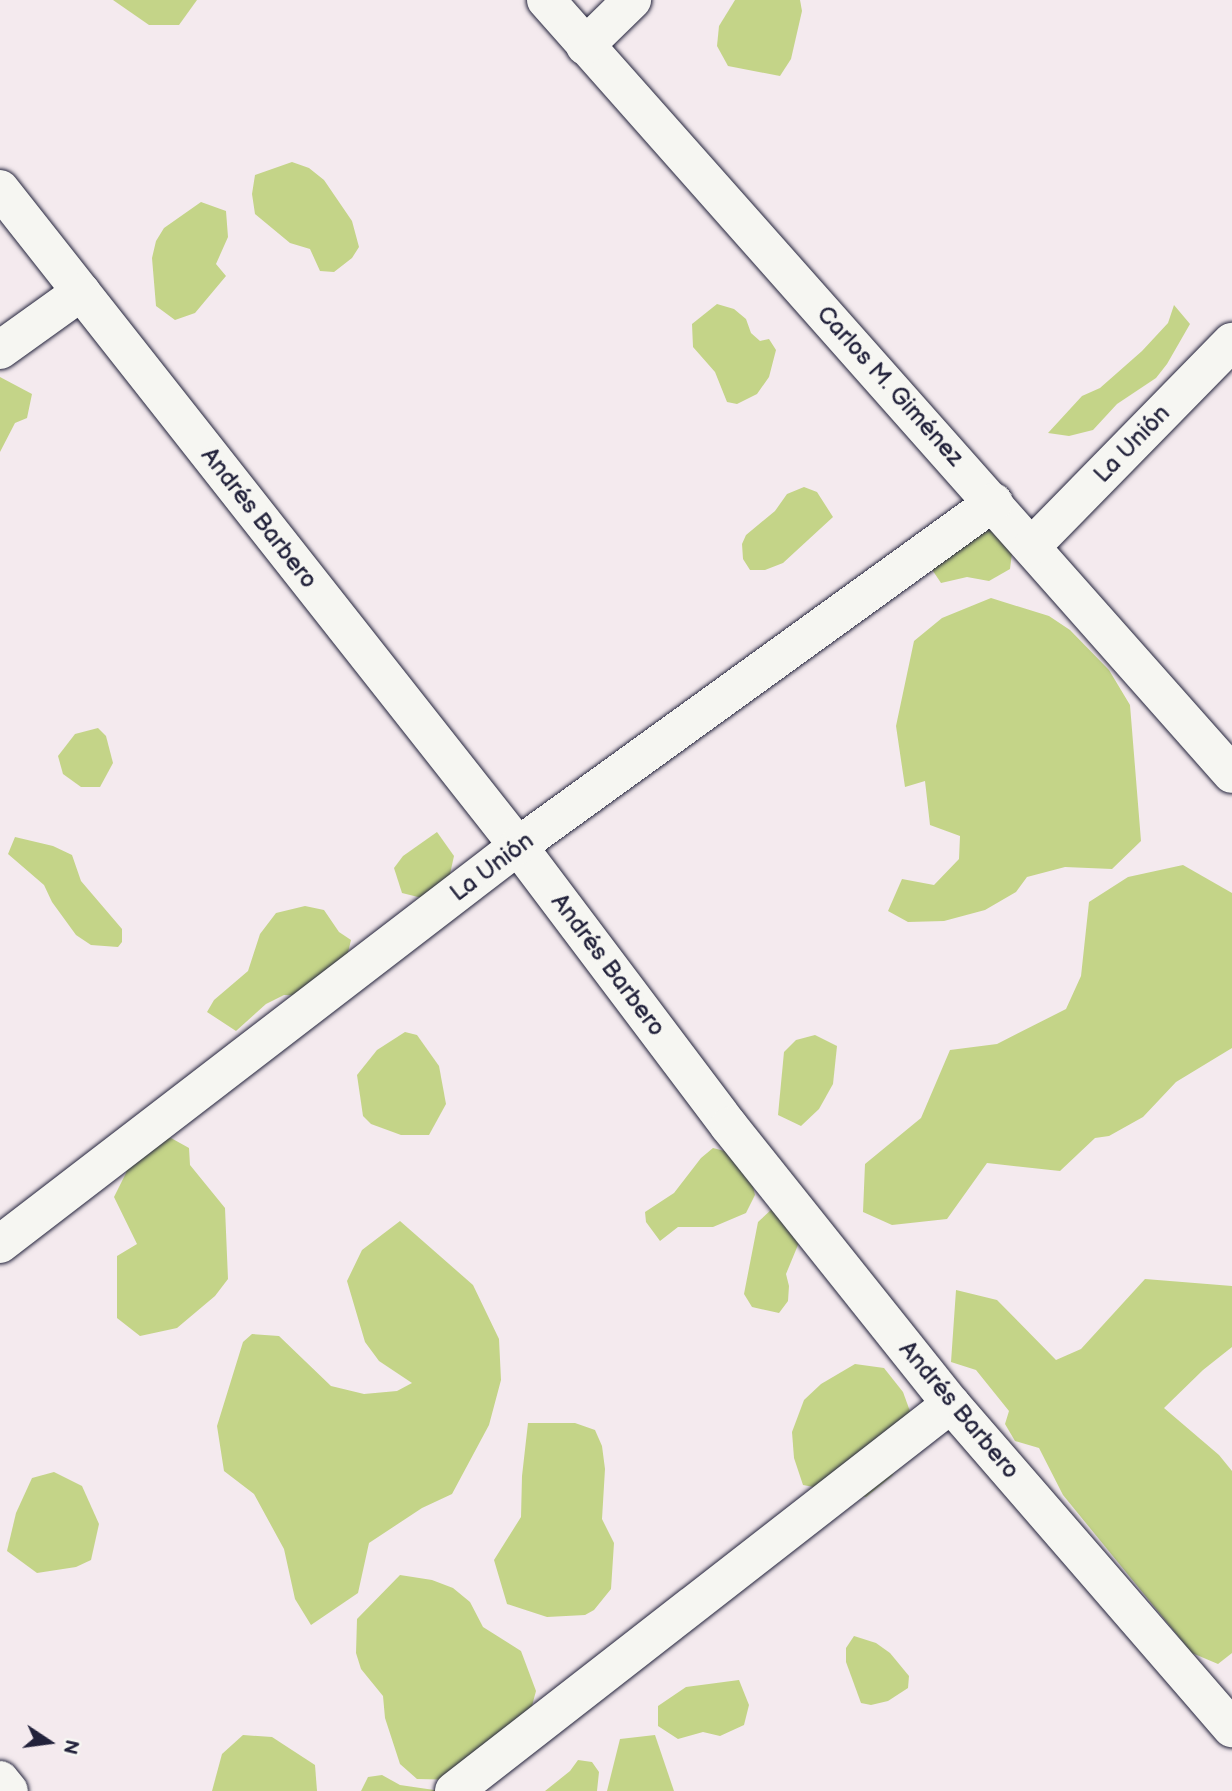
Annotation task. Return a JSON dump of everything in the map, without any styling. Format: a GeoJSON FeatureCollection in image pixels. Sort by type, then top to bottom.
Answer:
{"type":"FeatureCollection","features":[{"type":"Feature","properties":{"kind":"street","name":"Carlos M. Giménez"},"geometry":{"type":"LineString","coordinates":[[546,0],[994,502],[1232,774]]}},
{"type":"Feature","properties":{"kind":"street"},"geometry":{"type":"LineString","coordinates":[[585,46],[632,0]]}},
{"type":"Feature","properties":{"kind":"street","name":"Andrés Barbero"},"geometry":{"type":"LineString","coordinates":[[0,189],[518,846],[729,1126],[951,1404],[1232,1728]]}},
{"type":"Feature","properties":{"kind":"street"},"geometry":{"type":"LineString","coordinates":[[0,350],[81,292]]}},
{"type":"Feature","properties":{"kind":"street","name":"La Unión"},"geometry":{"type":"LineString","coordinates":[[1032,546],[1232,342]]}},
{"type":"Feature","properties":{"kind":"street","name":"La Unión"},"geometry":{"type":"LineString","coordinates":[[0,1244],[518,846],[994,502]]}},
{"type":"Feature","properties":{"kind":"street"},"geometry":{"type":"LineString","coordinates":[[454,1791],[951,1404]]}},
{"type":"Feature","properties":{"kind":"street"},"geometry":{"type":"LineString","coordinates":[[0,1780],[9,1791]]}},
{"type":"Feature","properties":{"kind":"green space"},"geometry":{"type":"Polygon","coordinates":[[[113,0],[197,0],[179,25],[149,25],[113,0]]]}},
{"type":"Feature","properties":{"kind":"green space"},"geometry":{"type":"Polygon","coordinates":[[[735,0],[800,0],[802,11],[791,59],[780,76],[728,66],[717,46],[719,26],[735,0]]]}},
{"type":"Feature","properties":{"kind":"green space"},"geometry":{"type":"Polygon","coordinates":[[[292,162],[309,168],[324,180],[352,221],[359,247],[352,258],[334,272],[320,271],[310,249],[290,243],[255,214],[252,194],[255,175],[292,162]]]}},
{"type":"Feature","properties":{"kind":"green space"},"geometry":{"type":"Polygon","coordinates":[[[201,202],[226,211],[228,237],[216,264],[226,276],[195,313],[175,320],[156,306],[152,258],[156,241],[164,228],[201,202]]]}},
{"type":"Feature","properties":{"kind":"green space"},"geometry":{"type":"Polygon","coordinates":[[[717,304],[734,309],[746,319],[751,333],[760,341],[769,339],[776,350],[769,377],[757,394],[737,404],[727,402],[715,372],[693,347],[692,324],[717,304]]]}},
{"type":"Feature","properties":{"kind":"green space"},"geometry":{"type":"Polygon","coordinates":[[[1174,305],[1190,324],[1156,378],[1117,404],[1093,430],[1069,436],[1048,433],[1082,396],[1100,388],[1142,351],[1168,323],[1174,305]]]}},
{"type":"Feature","properties":{"kind":"green space"},"geometry":{"type":"Polygon","coordinates":[[[0,377],[32,394],[27,418],[15,423],[0,452],[0,377]]]}},
{"type":"Feature","properties":{"kind":"green space"},"geometry":{"type":"Polygon","coordinates":[[[804,487],[817,492],[833,517],[783,563],[765,570],[750,570],[743,559],[742,544],[746,535],[775,511],[787,494],[804,487]]]}},
{"type":"Feature","properties":{"kind":"green space"},"geometry":{"type":"Polygon","coordinates":[[[985,514],[1012,553],[1010,569],[989,581],[967,577],[941,583],[929,565],[985,514]]]}},
{"type":"Feature","properties":{"kind":"green space"},"geometry":{"type":"Polygon","coordinates":[[[991,598],[1049,616],[1070,630],[1109,670],[1130,705],[1141,841],[1112,869],[1065,867],[1027,877],[1016,892],[985,910],[944,921],[908,922],[888,911],[902,879],[934,885],[959,859],[960,836],[930,825],[925,781],[905,787],[896,726],[914,641],[942,618],[991,598]]]}},
{"type":"Feature","properties":{"kind":"green space"},"geometry":{"type":"Polygon","coordinates":[[[98,728],[106,736],[113,763],[100,787],[81,787],[63,774],[58,756],[75,734],[98,728]]]}},
{"type":"Feature","properties":{"kind":"green space"},"geometry":{"type":"Polygon","coordinates":[[[437,832],[454,856],[448,883],[436,897],[418,897],[402,893],[394,868],[403,856],[437,832]]]}},
{"type":"Feature","properties":{"kind":"green space"},"geometry":{"type":"Polygon","coordinates":[[[15,837],[53,846],[72,855],[81,881],[122,929],[122,942],[118,947],[91,945],[76,935],[52,902],[44,885],[8,854],[15,837]]]}},
{"type":"Feature","properties":{"kind":"green space"},"geometry":{"type":"Polygon","coordinates":[[[1183,865],[1232,893],[1232,1048],[1176,1082],[1143,1117],[1109,1136],[1095,1138],[1060,1171],[987,1163],[947,1219],[892,1225],[863,1212],[865,1164],[921,1118],[950,1050],[997,1044],[1066,1009],[1081,976],[1089,902],[1128,877],[1183,865]]]}},
{"type":"Feature","properties":{"kind":"green space"},"geometry":{"type":"Polygon","coordinates":[[[305,906],[324,910],[339,932],[351,940],[341,981],[312,996],[284,995],[266,1004],[236,1031],[207,1012],[214,1000],[248,971],[260,934],[276,913],[305,906]]]}},
{"type":"Feature","properties":{"kind":"green space"},"geometry":{"type":"Polygon","coordinates":[[[405,1032],[417,1035],[439,1066],[446,1104],[429,1135],[401,1135],[371,1124],[363,1116],[357,1075],[377,1050],[405,1032]]]}},
{"type":"Feature","properties":{"kind":"green space"},"geometry":{"type":"Polygon","coordinates":[[[815,1035],[837,1046],[833,1084],[819,1109],[801,1126],[778,1115],[784,1052],[796,1040],[815,1035]]]}},
{"type":"Feature","properties":{"kind":"green space"},"geometry":{"type":"Polygon","coordinates":[[[149,1135],[171,1138],[189,1148],[190,1165],[225,1208],[228,1279],[215,1296],[177,1328],[140,1336],[117,1318],[117,1256],[137,1244],[114,1197],[126,1173],[131,1151],[149,1135]]]}},
{"type":"Feature","properties":{"kind":"green space"},"geometry":{"type":"Polygon","coordinates":[[[713,1148],[732,1153],[749,1169],[755,1195],[746,1213],[713,1227],[678,1227],[660,1241],[646,1222],[645,1212],[674,1193],[701,1158],[713,1148]]]}},
{"type":"Feature","properties":{"kind":"green space"},"geometry":{"type":"Polygon","coordinates":[[[773,1208],[805,1228],[786,1274],[789,1286],[788,1301],[779,1313],[752,1307],[744,1294],[758,1222],[773,1208]]]}},
{"type":"Feature","properties":{"kind":"green space"},"geometry":{"type":"Polygon","coordinates":[[[400,1221],[473,1285],[499,1339],[501,1380],[489,1425],[452,1494],[422,1508],[369,1543],[358,1593],[311,1625],[295,1599],[284,1549],[254,1494],[224,1471],[217,1426],[243,1342],[252,1334],[279,1336],[331,1386],[364,1394],[397,1391],[412,1383],[379,1361],[365,1342],[347,1281],[362,1250],[400,1221]]]}},
{"type":"Feature","properties":{"kind":"green space"},"geometry":{"type":"Polygon","coordinates":[[[1145,1279],[1232,1286],[1232,1347],[1203,1370],[1164,1408],[1219,1455],[1232,1471],[1232,1653],[1218,1664],[1192,1653],[1063,1495],[1039,1448],[1015,1441],[1005,1424],[1009,1411],[976,1370],[951,1362],[956,1290],[997,1300],[1056,1360],[1081,1349],[1145,1279]]]}},
{"type":"Feature","properties":{"kind":"green space"},"geometry":{"type":"Polygon","coordinates":[[[855,1364],[884,1368],[903,1392],[911,1414],[903,1458],[892,1476],[866,1497],[803,1485],[794,1458],[792,1432],[804,1400],[821,1384],[855,1364]]]}},
{"type":"Feature","properties":{"kind":"green space"},"geometry":{"type":"Polygon","coordinates":[[[528,1423],[575,1423],[595,1430],[602,1446],[605,1469],[602,1519],[614,1543],[611,1589],[594,1610],[585,1615],[547,1617],[507,1604],[494,1560],[521,1517],[528,1423]]]}},
{"type":"Feature","properties":{"kind":"green space"},"geometry":{"type":"Polygon","coordinates":[[[54,1472],[82,1486],[99,1524],[91,1560],[76,1567],[37,1573],[7,1551],[16,1513],[32,1478],[54,1472]]]}},
{"type":"Feature","properties":{"kind":"green space"},"geometry":{"type":"Polygon","coordinates":[[[400,1575],[432,1580],[453,1588],[470,1602],[483,1627],[521,1651],[536,1691],[523,1739],[464,1780],[417,1779],[400,1764],[385,1718],[383,1696],[361,1669],[356,1653],[357,1619],[400,1575]]]}},
{"type":"Feature","properties":{"kind":"green space"},"geometry":{"type":"Polygon","coordinates":[[[854,1636],[876,1643],[890,1653],[909,1676],[908,1688],[888,1701],[871,1705],[861,1703],[846,1662],[846,1648],[854,1636]]]}},
{"type":"Feature","properties":{"kind":"green space"},"geometry":{"type":"Polygon","coordinates":[[[739,1680],[749,1705],[744,1725],[720,1736],[703,1732],[678,1739],[658,1726],[658,1706],[686,1687],[739,1680]]]}},
{"type":"Feature","properties":{"kind":"green space"},"geometry":{"type":"Polygon","coordinates":[[[243,1735],[272,1737],[315,1765],[317,1791],[212,1791],[222,1754],[243,1735]]]}},
{"type":"Feature","properties":{"kind":"green space"},"geometry":{"type":"Polygon","coordinates":[[[655,1735],[674,1791],[607,1791],[620,1739],[655,1735]]]}},
{"type":"Feature","properties":{"kind":"green space"},"geometry":{"type":"Polygon","coordinates":[[[578,1760],[592,1762],[599,1772],[597,1791],[545,1791],[570,1771],[578,1760]]]}},
{"type":"Feature","properties":{"kind":"green space"},"geometry":{"type":"Polygon","coordinates":[[[382,1775],[400,1785],[441,1791],[361,1791],[368,1777],[382,1775]]]}}]}
